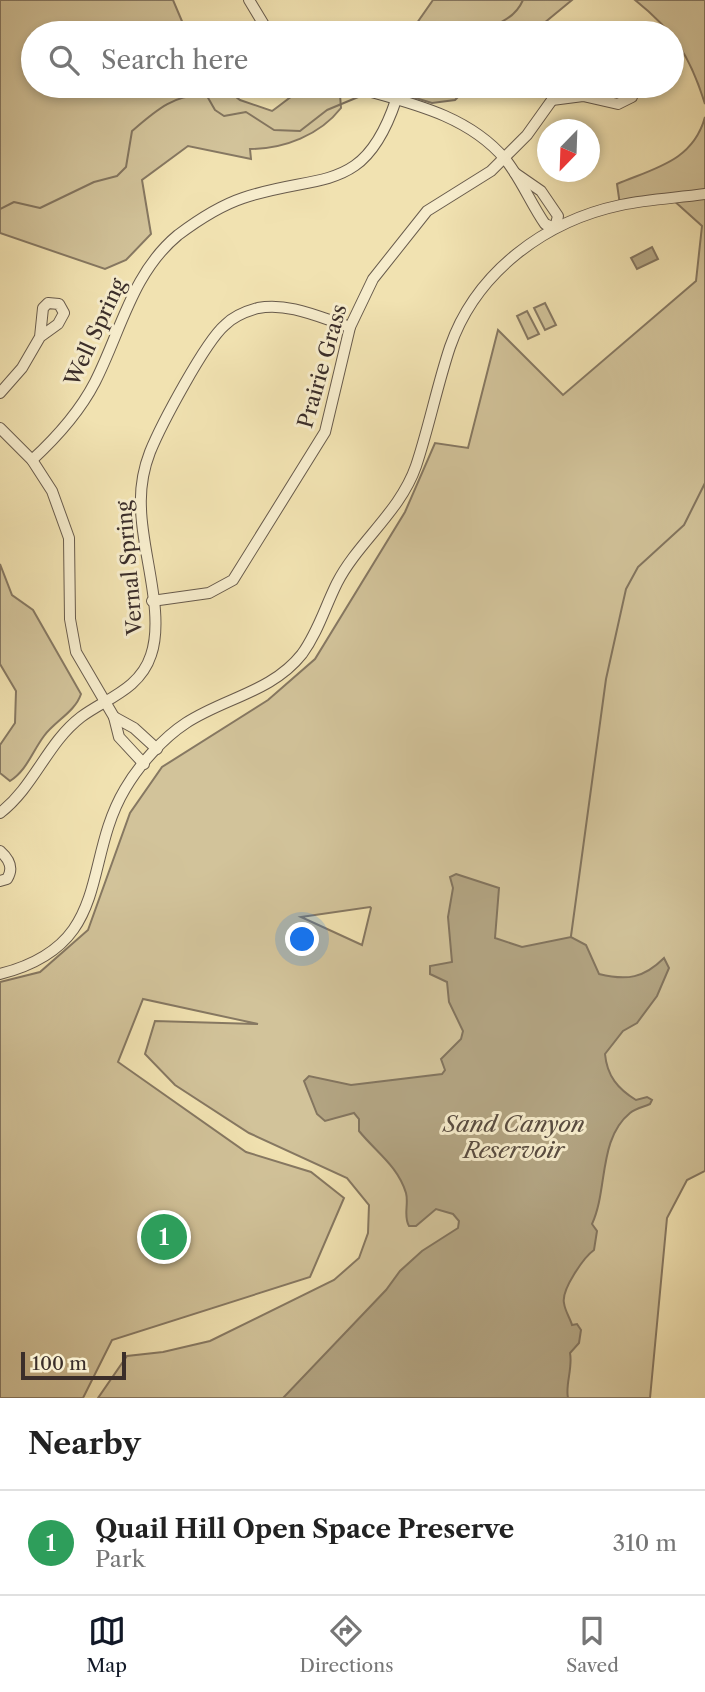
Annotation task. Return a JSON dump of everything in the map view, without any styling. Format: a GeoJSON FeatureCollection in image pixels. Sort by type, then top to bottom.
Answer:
{"type":"FeatureCollection","features":[{"type":"Feature","properties":{"kind":"street"},"geometry":{"type":"LineString","coordinates":[[249,0],[262,21]]}},
{"type":"Feature","properties":{"kind":"street"},"geometry":{"type":"LineString","coordinates":[[389,98],[429,109],[464,125],[504,158],[545,224],[555,228]]}},
{"type":"Feature","properties":{"kind":"street"},"geometry":{"type":"LineString","coordinates":[[551,100],[567,98]]}},
{"type":"Feature","properties":{"kind":"street"},"geometry":{"type":"LineString","coordinates":[[592,98],[618,104],[630,98]]}},
{"type":"Feature","properties":{"kind":"street","name":"Well Spring"},"geometry":{"type":"LineString","coordinates":[[32,460],[68,425],[81,405],[96,379],[134,291],[148,267],[176,237],[207,215],[243,198],[319,183],[348,171],[376,144],[396,100]]}},
{"type":"Feature","properties":{"kind":"street","name":"Prairie Grass"},"geometry":{"type":"LineString","coordinates":[[152,601],[209,593],[233,580],[270,517],[304,470],[325,432],[350,327],[373,279],[415,223],[441,201],[477,181],[504,158],[527,135],[551,100]]}},
{"type":"Feature","properties":{"kind":"street"},"geometry":{"type":"LineString","coordinates":[[515,173],[541,191],[558,216],[555,228]]}},
{"type":"Feature","properties":{"kind":"street"},"geometry":{"type":"LineString","coordinates":[[529,201],[541,191]]}},
{"type":"Feature","properties":{"kind":"street"},"geometry":{"type":"LineString","coordinates":[[0,974],[35,961],[72,930],[90,900],[116,806],[125,788],[157,750],[187,722],[275,680],[300,656],[328,608],[337,583],[389,513],[415,469],[450,346],[471,306],[495,273],[516,254],[555,228],[623,204],[705,194]]}},
{"type":"Feature","properties":{"kind":"street","name":"Vernal Spring"},"geometry":{"type":"LineString","coordinates":[[0,813],[22,794],[61,736],[81,717],[125,690],[145,668],[155,640],[141,508],[142,481],[150,452],[208,344],[225,324],[256,309],[277,306],[350,327]]}},
{"type":"Feature","properties":{"kind":"street"},"geometry":{"type":"LineString","coordinates":[[0,393],[22,368],[40,337]]}},
{"type":"Feature","properties":{"kind":"street"},"geometry":{"type":"LineString","coordinates":[[0,428],[32,460],[52,491],[68,532],[73,639],[83,664],[114,717],[114,727],[120,738],[144,764]]}},
{"type":"Feature","properties":{"kind":"street"},"geometry":{"type":"LineString","coordinates":[[114,717],[132,726],[157,750]]}},
{"type":"Feature","properties":{"kind":"street"},"geometry":{"type":"LineString","coordinates":[[120,738],[132,726]]}},
{"type":"Feature","properties":{"kind":"street"},"geometry":{"type":"LineString","coordinates":[[0,851],[10,863],[11,872],[7,879],[0,881]]}},
{"type":"Feature","properties":{"kind":"shaded area"},"geometry":{"type":"Polygon","coordinates":[[[0,0],[173,0],[182,21],[21,21],[21,98],[237,98],[272,111],[290,98],[340,98],[341,108],[323,126],[288,143],[250,149],[251,159],[188,146],[142,180],[151,234],[126,260],[105,269],[0,233],[0,0]]]}},
{"type":"Feature","properties":{"kind":"shaded area"},"geometry":{"type":"Polygon","coordinates":[[[433,0],[572,0],[547,21],[418,21],[433,0]]]}},
{"type":"Feature","properties":{"kind":"shaded area"},"geometry":{"type":"Polygon","coordinates":[[[635,0],[705,0],[705,104],[684,54],[684,21],[658,21],[635,0]]]}},
{"type":"Feature","properties":{"kind":"shaded area"},"geometry":{"type":"Polygon","coordinates":[[[416,98],[457,98],[455,100],[432,103],[416,98]]]}},
{"type":"Feature","properties":{"kind":"shaded area"},"geometry":{"type":"Polygon","coordinates":[[[705,117],[705,1171],[687,1180],[667,1218],[650,1398],[98,1398],[127,1356],[163,1352],[210,1341],[334,1280],[359,1258],[368,1233],[369,1205],[347,1178],[249,1133],[175,1085],[145,1054],[155,1021],[258,1024],[143,999],[118,1062],[246,1152],[311,1172],[344,1198],[310,1277],[112,1340],[83,1398],[0,1398],[0,982],[40,972],[88,930],[130,813],[162,767],[268,700],[315,659],[405,512],[435,443],[468,448],[498,330],[563,395],[696,281],[702,226],[672,199],[620,205],[617,184],[671,161],[692,144],[705,117]],[[370,907],[301,917],[362,945],[370,907]]]}},
{"type":"Feature","properties":{"kind":"shaded area"},"geometry":{"type":"Polygon","coordinates":[[[545,303],[556,325],[545,330],[534,308],[545,303]]]}},
{"type":"Feature","properties":{"kind":"shaded area"},"geometry":{"type":"Polygon","coordinates":[[[527,311],[539,334],[528,339],[517,316],[527,311]]]}},
{"type":"Feature","properties":{"kind":"shaded area"},"geometry":{"type":"Polygon","coordinates":[[[0,564],[12,595],[33,610],[81,694],[70,711],[44,736],[21,772],[10,781],[0,773],[0,745],[15,723],[16,691],[0,664],[0,564]]]}},
{"type":"Feature","properties":{"kind":"water"},"geometry":{"type":"Polygon","coordinates":[[[652,247],[658,259],[637,269],[631,258],[652,247]]]}},
{"type":"Feature","properties":{"kind":"water","name":"Sand Canyon Reservoir"},"geometry":{"type":"Polygon","coordinates":[[[456,874],[499,888],[495,938],[522,947],[571,937],[586,945],[599,974],[609,976],[642,974],[664,958],[669,968],[657,996],[637,1023],[623,1031],[605,1054],[611,1075],[624,1091],[636,1100],[647,1097],[652,1100],[650,1104],[630,1113],[613,1137],[592,1224],[597,1231],[594,1250],[574,1274],[564,1297],[572,1325],[577,1324],[581,1330],[579,1343],[570,1353],[568,1398],[283,1398],[386,1290],[400,1271],[422,1251],[458,1228],[459,1221],[453,1214],[436,1209],[416,1226],[409,1226],[406,1218],[407,1197],[402,1183],[392,1167],[359,1131],[359,1119],[354,1113],[325,1121],[317,1114],[304,1081],[309,1076],[351,1085],[442,1074],[445,1070],[441,1059],[461,1039],[463,1031],[449,1002],[447,982],[430,974],[430,966],[452,962],[448,917],[453,888],[450,877],[456,874]]]}},
{"type":"Feature","properties":{"kind":"waterway"},"geometry":{"type":"LineString","coordinates":[[503,21],[512,15],[523,0]]}},
{"type":"Feature","properties":{"kind":"waterway"},"geometry":{"type":"LineString","coordinates":[[0,209],[14,202],[40,208],[94,182],[117,176],[126,167],[132,131],[167,104],[182,98]]}},
{"type":"Feature","properties":{"kind":"waterway"},"geometry":{"type":"LineString","coordinates":[[208,98],[215,110],[224,116],[246,112],[274,130],[300,131],[327,110],[356,98]]}},
{"type":"Feature","properties":{"kind":"waterway"},"geometry":{"type":"LineString","coordinates":[[571,936],[606,679],[626,589],[638,567],[684,525],[705,483]]}},
{"type":"Feature","properties":{"kind":"place","name":"Quail Hill Open Space Preserve"},"geometry":{"type":"Point","coordinates":[164,1237]}}]}
